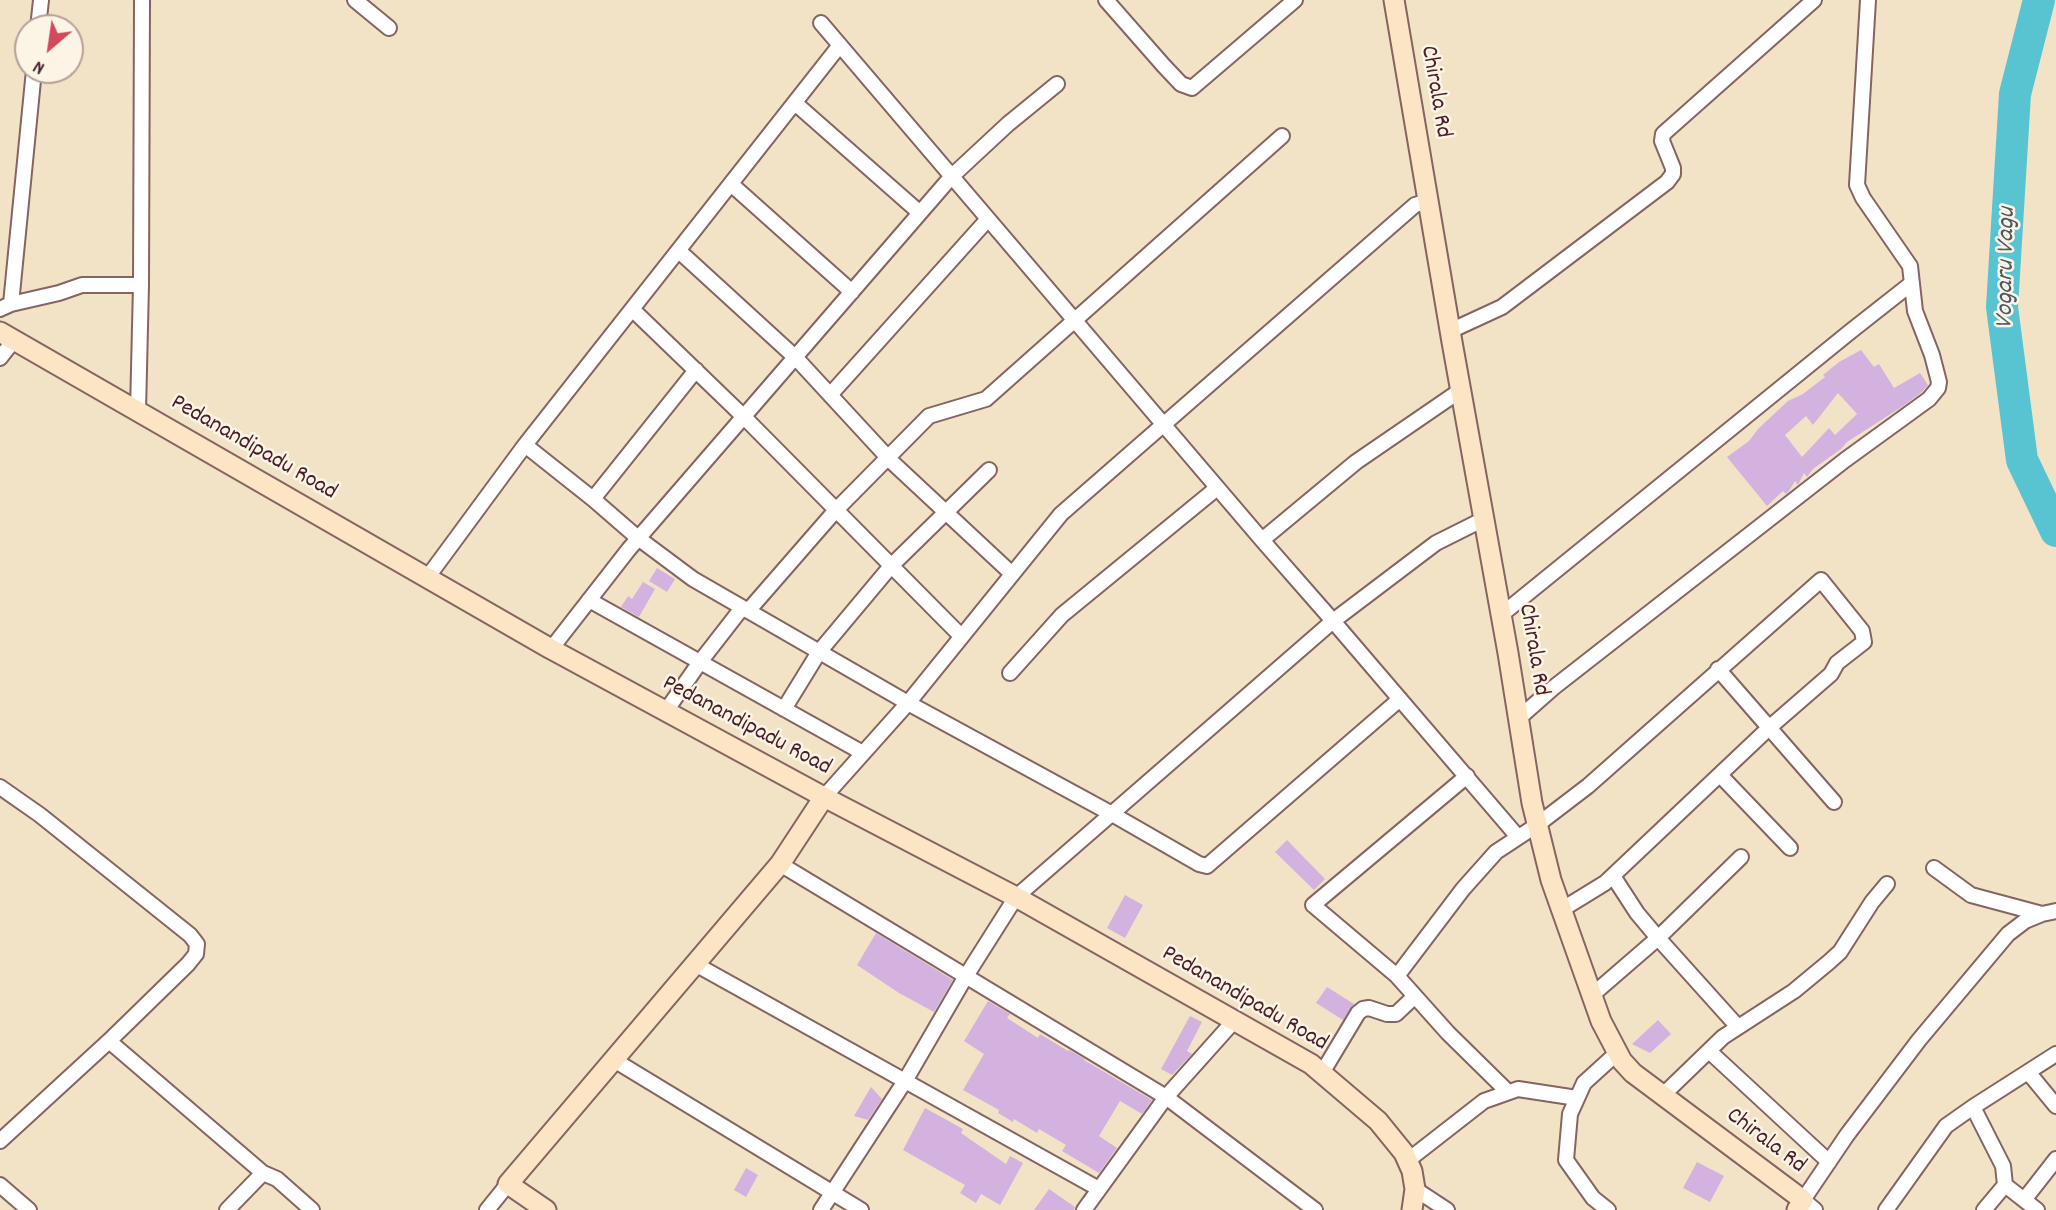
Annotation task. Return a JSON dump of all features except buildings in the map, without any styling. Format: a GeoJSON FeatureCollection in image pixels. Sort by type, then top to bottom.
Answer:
{"type":"FeatureCollection","features":[{"type":"Feature","properties":{"kind":"main road","name":"Chirala Rd"},"geometry":{"type":"LineString","coordinates":[[1394,0],[1532,803],[1561,910],[1601,1021],[1617,1053],[1633,1073],[1805,1207]]}},
{"type":"Feature","properties":{"kind":"main road","name":"Pedanandipadu Road"},"geometry":{"type":"LineString","coordinates":[[7,335],[551,649],[824,797],[1016,897],[1311,1064],[1378,1121],[1404,1153],[1412,1171],[1415,1189],[1412,1210]]}},
{"type":"Feature","properties":{"kind":"main road"},"geometry":{"type":"LineString","coordinates":[[546,1210],[508,1184],[780,864],[824,797]]}},
{"type":"Feature","properties":{"kind":"street"},"geometry":{"type":"LineString","coordinates":[[138,411],[142,0]]}},
{"type":"Feature","properties":{"kind":"street"},"geometry":{"type":"LineString","coordinates":[[355,0],[389,28]]}},
{"type":"Feature","properties":{"kind":"street"},"geometry":{"type":"LineString","coordinates":[[1107,0],[1181,84],[1192,88],[1295,0]]}},
{"type":"Feature","properties":{"kind":"street"},"geometry":{"type":"LineString","coordinates":[[1450,331],[1502,307],[1667,182],[1673,174],[1673,168],[1662,141],[1663,134],[1814,0]]}},
{"type":"Feature","properties":{"kind":"street"},"geometry":{"type":"LineString","coordinates":[[1519,718],[1553,688],[1935,393],[1939,382],[1915,311],[1910,266],[1857,186],[1868,0]]}},
{"type":"Feature","properties":{"kind":"street"},"geometry":{"type":"LineString","coordinates":[[821,23],[1518,837]]}},
{"type":"Feature","properties":{"kind":"street"},"geometry":{"type":"LineString","coordinates":[[427,578],[525,445],[840,45]]}},
{"type":"Feature","properties":{"kind":"street"},"geometry":{"type":"LineString","coordinates":[[32,84],[5,307],[82,285],[141,285]]}},
{"type":"Feature","properties":{"kind":"street"},"geometry":{"type":"LineString","coordinates":[[551,649],[638,538],[951,176],[1057,84]]}},
{"type":"Feature","properties":{"kind":"street"},"geometry":{"type":"LineString","coordinates":[[794,103],[920,213]]}},
{"type":"Feature","properties":{"kind":"street"},"geometry":{"type":"LineString","coordinates":[[666,711],[700,662],[745,610],[836,510],[929,415],[986,400],[1282,136]]}},
{"type":"Feature","properties":{"kind":"street"},"geometry":{"type":"LineString","coordinates":[[731,184],[852,292]]}},
{"type":"Feature","properties":{"kind":"street"},"geometry":{"type":"LineString","coordinates":[[824,797],[908,703],[1061,514],[1415,205],[1428,201]]}},
{"type":"Feature","properties":{"kind":"street"},"geometry":{"type":"LineString","coordinates":[[830,395],[988,219]]}},
{"type":"Feature","properties":{"kind":"street"},"geometry":{"type":"LineString","coordinates":[[679,251],[796,358],[887,457],[1011,573]]}},
{"type":"Feature","properties":{"kind":"street"},"geometry":{"type":"LineString","coordinates":[[1501,615],[1912,284]]}},
{"type":"Feature","properties":{"kind":"street"},"geometry":{"type":"LineString","coordinates":[[632,309],[744,417],[961,636]]}},
{"type":"Feature","properties":{"kind":"street"},"geometry":{"type":"LineString","coordinates":[[0,358],[7,335]]}},
{"type":"Feature","properties":{"kind":"street"},"geometry":{"type":"LineString","coordinates":[[593,499],[696,370]]}},
{"type":"Feature","properties":{"kind":"street"},"geometry":{"type":"LineString","coordinates":[[1262,540],[1356,462],[1461,390]]}},
{"type":"Feature","properties":{"kind":"street"},"geometry":{"type":"LineString","coordinates":[[525,445],[638,538],[693,579],[908,703],[1199,864],[1207,866],[1400,699]]}},
{"type":"Feature","properties":{"kind":"street"},"geometry":{"type":"LineString","coordinates":[[784,709],[819,652],[891,566],[989,470]]}},
{"type":"Feature","properties":{"kind":"street"},"geometry":{"type":"LineString","coordinates":[[1010,673],[1062,615],[1217,488]]}},
{"type":"Feature","properties":{"kind":"street"},"geometry":{"type":"LineString","coordinates":[[821,1210],[905,1081],[1016,897],[1333,621],[1436,543],[1484,519]]}},
{"type":"Feature","properties":{"kind":"street"},"geometry":{"type":"LineString","coordinates":[[1397,976],[1463,889],[1496,852],[1588,786],[1821,580],[1862,631],[1864,642],[1837,663],[1831,674],[1770,727],[1613,876],[1594,892],[1561,910]]}},
{"type":"Feature","properties":{"kind":"street"},"geometry":{"type":"LineString","coordinates":[[589,600],[863,753]]}},
{"type":"Feature","properties":{"kind":"street"},"geometry":{"type":"LineString","coordinates":[[1718,669],[1834,802]]}},
{"type":"Feature","properties":{"kind":"street"},"geometry":{"type":"LineString","coordinates":[[1720,775],[1790,848]]}},
{"type":"Feature","properties":{"kind":"street"},"geometry":{"type":"LineString","coordinates":[[1466,776],[1313,905],[1397,976],[1448,1033],[1508,1092]]}},
{"type":"Feature","properties":{"kind":"street"},"geometry":{"type":"LineString","coordinates":[[0,787],[40,815],[190,935],[197,944],[196,954],[188,964],[0,1141]]}},
{"type":"Feature","properties":{"kind":"street"},"geometry":{"type":"LineString","coordinates":[[1591,996],[1658,938],[1741,857]]}},
{"type":"Feature","properties":{"kind":"street"},"geometry":{"type":"LineString","coordinates":[[780,864],[1166,1097],[1315,1210]]}},
{"type":"Feature","properties":{"kind":"street"},"geometry":{"type":"LineString","coordinates":[[1934,868],[1971,895],[2049,912]]}},
{"type":"Feature","properties":{"kind":"street"},"geometry":{"type":"LineString","coordinates":[[1613,876],[1637,913],[1738,1027]]}},
{"type":"Feature","properties":{"kind":"street"},"geometry":{"type":"LineString","coordinates":[[1662,1095],[1723,1037],[1794,991],[1834,957],[1847,942],[1871,902],[1887,884]]}},
{"type":"Feature","properties":{"kind":"street"},"geometry":{"type":"LineString","coordinates":[[1805,1207],[1829,1162],[1919,1040],[2008,934],[2025,921],[2049,912]]}},
{"type":"Feature","properties":{"kind":"street"},"geometry":{"type":"LineString","coordinates":[[695,964],[1099,1189]]}},
{"type":"Feature","properties":{"kind":"street"},"geometry":{"type":"LineString","coordinates":[[1322,1073],[1358,1013],[1369,1008],[1396,1014],[1415,996]]}},
{"type":"Feature","properties":{"kind":"street"},"geometry":{"type":"LineString","coordinates":[[1084,1210],[1166,1097],[1234,1021]]}},
{"type":"Feature","properties":{"kind":"street"},"geometry":{"type":"LineString","coordinates":[[109,1041],[263,1173],[277,1179],[312,1210]]}},
{"type":"Feature","properties":{"kind":"street"},"geometry":{"type":"LineString","coordinates":[[1709,1051],[1829,1162]]}},
{"type":"Feature","properties":{"kind":"street"},"geometry":{"type":"LineString","coordinates":[[1608,1210],[1593,1198],[1566,1160],[1570,1114],[1584,1083],[1617,1053]]}},
{"type":"Feature","properties":{"kind":"street"},"geometry":{"type":"LineString","coordinates":[[1886,1210],[1946,1126],[2056,1054]]}},
{"type":"Feature","properties":{"kind":"street"},"geometry":{"type":"LineString","coordinates":[[614,1060],[862,1210]]}},
{"type":"Feature","properties":{"kind":"street"},"geometry":{"type":"LineString","coordinates":[[2028,1072],[2056,1105]]}},
{"type":"Feature","properties":{"kind":"street"},"geometry":{"type":"LineString","coordinates":[[1407,1161],[1484,1101],[1508,1092],[1518,1089],[1577,1098]]}},
{"type":"Feature","properties":{"kind":"street"},"geometry":{"type":"LineString","coordinates":[[1973,1107],[2003,1166],[2005,1185],[2037,1210]]}},
{"type":"Feature","properties":{"kind":"street"},"geometry":{"type":"LineString","coordinates":[[2024,1200],[2056,1159]]}},
{"type":"Feature","properties":{"kind":"street"},"geometry":{"type":"LineString","coordinates":[[227,1210],[263,1173]]}},
{"type":"Feature","properties":{"kind":"street"},"geometry":{"type":"LineString","coordinates":[[487,1210],[508,1184]]}},
{"type":"Feature","properties":{"kind":"street"},"geometry":{"type":"LineString","coordinates":[[0,1185],[29,1210]]}},
{"type":"Feature","properties":{"kind":"street"},"geometry":{"type":"LineString","coordinates":[[1984,1210],[2005,1185]]}},
{"type":"Feature","properties":{"kind":"street"},"geometry":{"type":"LineString","coordinates":[[1415,1189],[1447,1210]]}},
{"type":"Feature","properties":{"kind":"waterway","name":"Vogaru Vagu"},"geometry":{"type":"LineString","coordinates":[[2039,0],[2015,94],[2002,307],[2022,460],[2056,531]]}}]}
